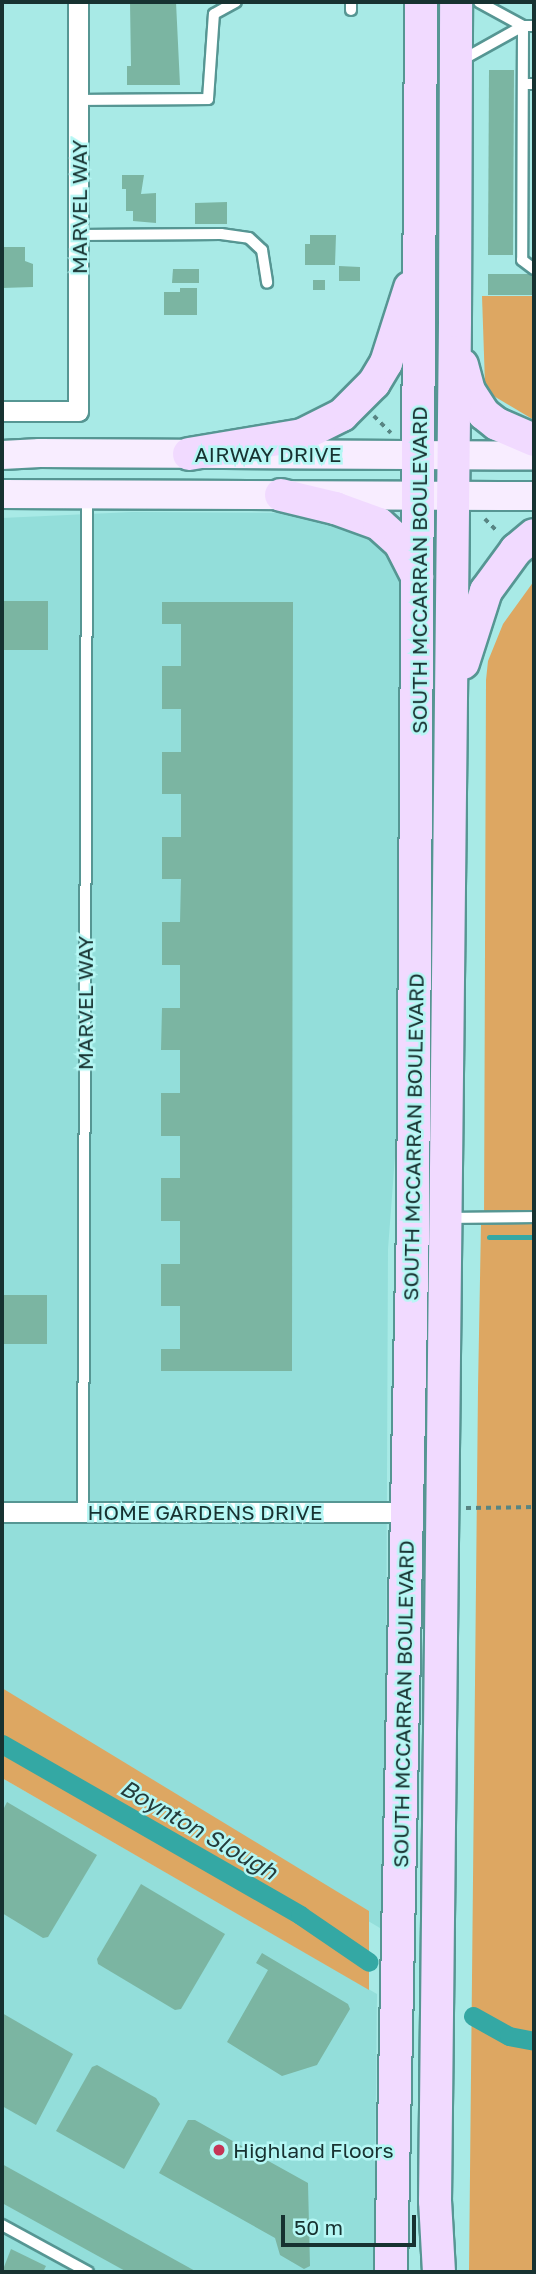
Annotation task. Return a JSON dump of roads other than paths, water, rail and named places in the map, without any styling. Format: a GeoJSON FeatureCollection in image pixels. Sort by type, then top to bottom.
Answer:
{"type":"FeatureCollection","features":[{"type":"Feature","properties":{"kind":"main road","name":"SOUTH MCCARRAN BOULEVARD"},"geometry":{"type":"LineString","coordinates":[[421,2],[419,582],[424,1218],[439,1843],[435,2202],[439,2272]]}},
{"type":"Feature","properties":{"kind":"main road","name":"SOUTH MCCARRAN BOULEVARD"},"geometry":{"type":"LineString","coordinates":[[391,2272],[408,1512],[451,719],[456,2]]}},
{"type":"Feature","properties":{"kind":"main road"},"geometry":{"type":"LineString","coordinates":[[189,454],[302,435],[324,426],[359,400],[374,383],[396,339],[421,242]]}},
{"type":"Feature","properties":{"kind":"main road"},"geometry":{"type":"LineString","coordinates":[[455,341],[475,403],[497,424],[534,440]]}},
{"type":"Feature","properties":{"kind":"main road","name":"AIRWAY DRIVE"},"geometry":{"type":"LineString","coordinates":[[2,455],[534,456]]}},
{"type":"Feature","properties":{"kind":"main road","name":"AIRWAY DRIVE"},"geometry":{"type":"LineString","coordinates":[[2,494],[534,496]]}},
{"type":"Feature","properties":{"kind":"main road"},"geometry":{"type":"LineString","coordinates":[[281,495],[335,508],[379,524],[400,542],[419,582]]}},
{"type":"Feature","properties":{"kind":"main road"},"geometry":{"type":"LineString","coordinates":[[451,719],[467,646],[486,591],[516,550],[534,535]]}},
{"type":"Feature","properties":{"kind":"main road"},"geometry":{"type":"LineString","coordinates":[[408,1512],[419,1527],[426,1549],[424,1737],[428,1791],[439,1843]]}},
{"type":"Feature","properties":{"kind":"street","name":"MARVEL WAY"},"geometry":{"type":"LineString","coordinates":[[2,411],[78,411],[78,2]]}},
{"type":"Feature","properties":{"kind":"street","name":"HOME GARDENS DRIVE"},"geometry":{"type":"LineString","coordinates":[[2,1512],[408,1512]]}},
{"type":"Feature","properties":{"kind":"lane"},"geometry":{"type":"LineString","coordinates":[[79,100],[208,99],[214,13],[236,2]]}},
{"type":"Feature","properties":{"kind":"lane"},"geometry":{"type":"LineString","coordinates":[[479,2],[523,26],[534,26]]}},
{"type":"Feature","properties":{"kind":"lane"},"geometry":{"type":"LineString","coordinates":[[456,64],[523,26]]}},
{"type":"Feature","properties":{"kind":"lane"},"geometry":{"type":"LineString","coordinates":[[523,26],[529,84],[523,177],[522,260],[534,269]]}},
{"type":"Feature","properties":{"kind":"lane"},"geometry":{"type":"LineString","coordinates":[[523,177],[534,177]]}},
{"type":"Feature","properties":{"kind":"lane"},"geometry":{"type":"LineString","coordinates":[[79,235],[221,234],[249,238],[262,250],[267,283]]}},
{"type":"Feature","properties":{"kind":"lane","name":"MARVEL WAY"},"geometry":{"type":"LineString","coordinates":[[83,1512],[87,495]]}},
{"type":"Feature","properties":{"kind":"lane"},"geometry":{"type":"LineString","coordinates":[[424,1218],[534,1217]]}},
{"type":"Feature","properties":{"kind":"lane"},"geometry":{"type":"LineString","coordinates":[[2,2225],[82,2271]]}},
{"type":"Feature","properties":{"kind":"waterway"},"geometry":{"type":"LineString","coordinates":[[489,1237],[534,1237]]}},
{"type":"Feature","properties":{"kind":"waterway","name":"Boynton Slough"},"geometry":{"type":"LineString","coordinates":[[2,1744],[300,1915],[369,1962]]}},
{"type":"Feature","properties":{"kind":"waterway","name":"Boynton Slough"},"geometry":{"type":"LineString","coordinates":[[473,2016],[509,2036],[534,2041]]}},
{"type":"Feature","properties":{"kind":"place","name":"Highland Floors"},"geometry":{"type":"Point","coordinates":[219,2150]}}]}
